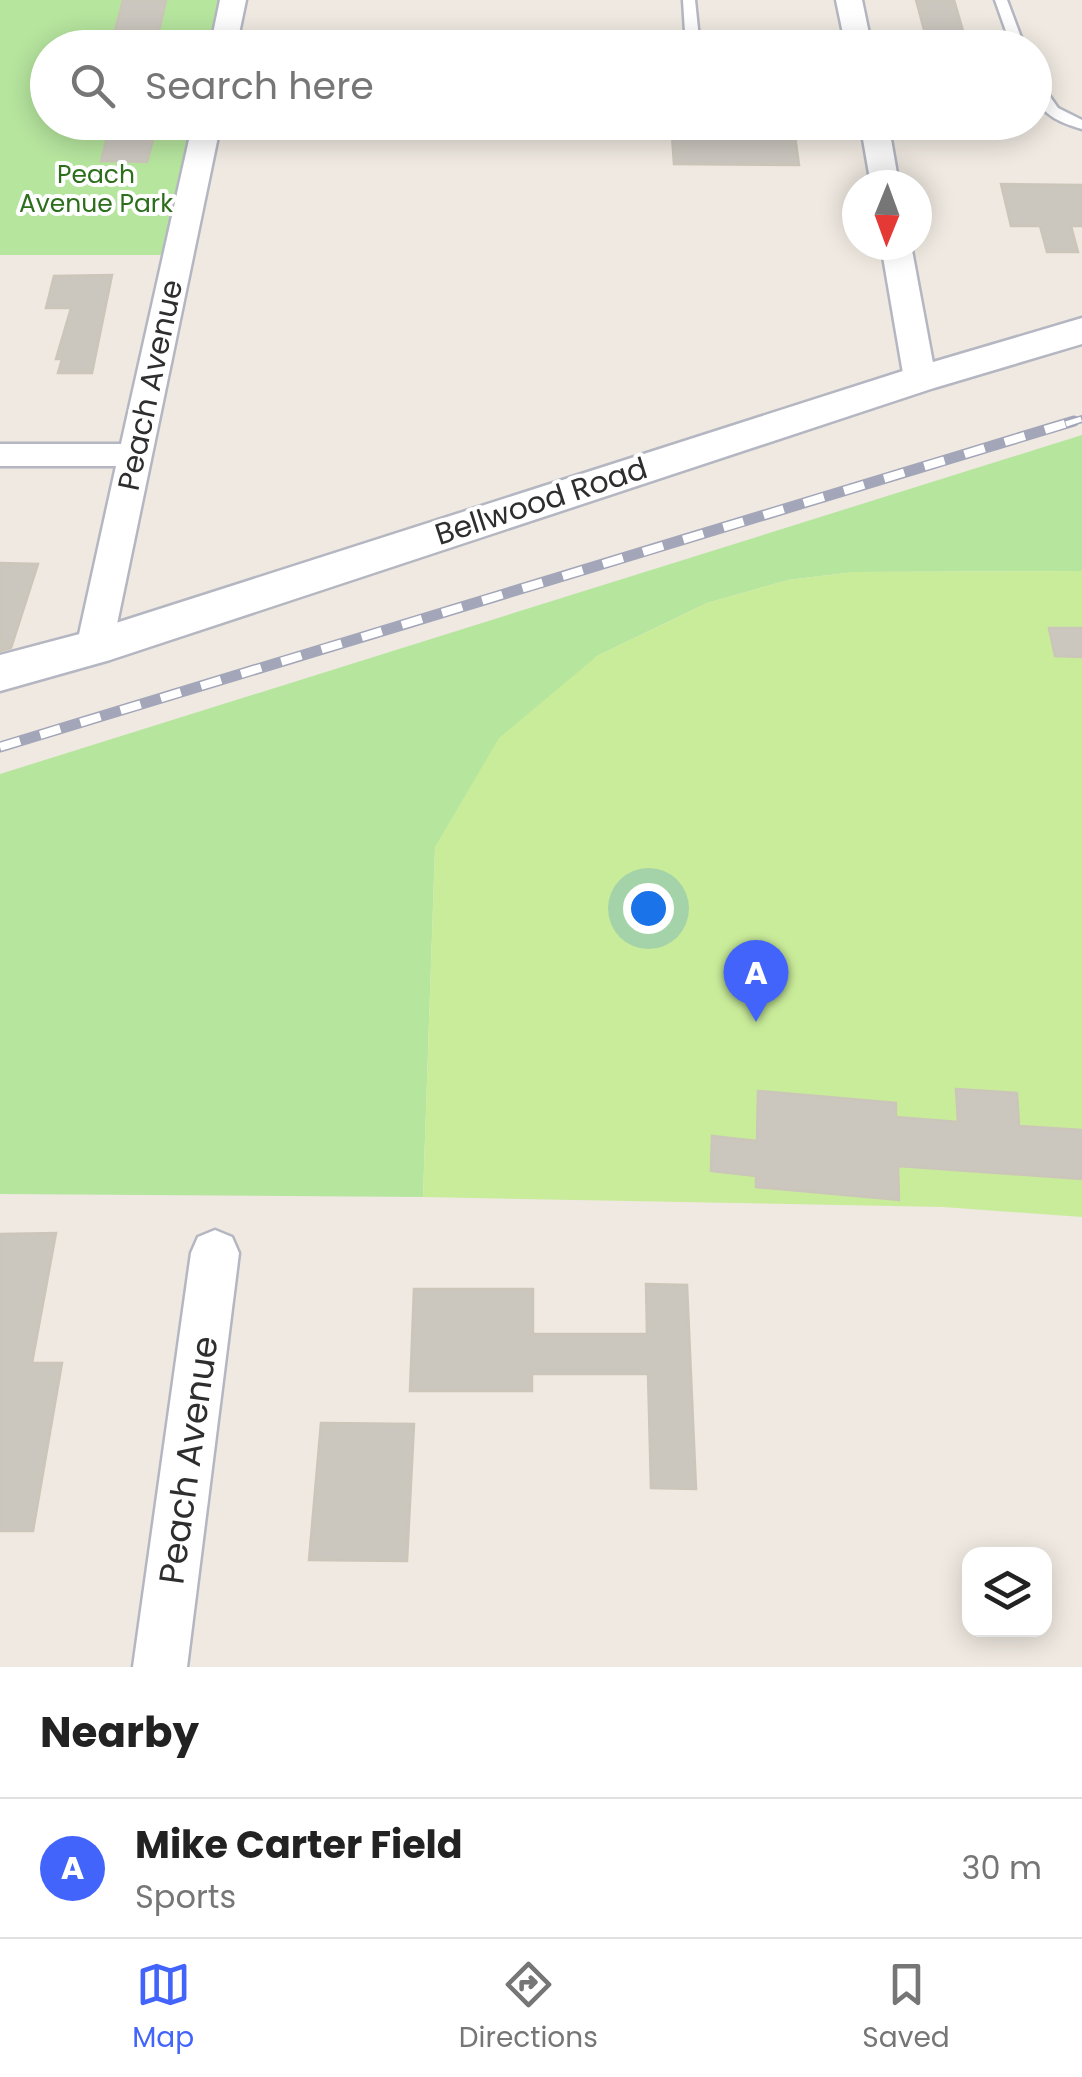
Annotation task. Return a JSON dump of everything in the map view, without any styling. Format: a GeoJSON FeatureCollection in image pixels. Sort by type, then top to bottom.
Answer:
{"type":"FeatureCollection","features":[{"type":"Feature","properties":{"kind":"street"},"geometry":{"type":"LineString","coordinates":[[227,30],[233,0]]}},
{"type":"Feature","properties":{"kind":"street"},"geometry":{"type":"LineString","coordinates":[[849,0],[855,30]]}},
{"type":"Feature","properties":{"kind":"street","name":"Peach Avenue"},"geometry":{"type":"LineString","coordinates":[[94,648],[203,140]]}},
{"type":"Feature","properties":{"kind":"street"},"geometry":{"type":"LineString","coordinates":[[877,140],[882,170]]}},
{"type":"Feature","properties":{"kind":"street"},"geometry":{"type":"LineString","coordinates":[[899,260],[920,379]]}},
{"type":"Feature","properties":{"kind":"street","name":"Bellwood Road"},"geometry":{"type":"LineString","coordinates":[[0,672],[94,648],[920,379],[1082,331]]}},
{"type":"Feature","properties":{"kind":"street"},"geometry":{"type":"LineString","coordinates":[[0,455],[136,455]]}},
{"type":"Feature","properties":{"kind":"street","name":"Peach Avenue"},"geometry":{"type":"LineString","coordinates":[[160,1667],[215,1253]]}},
{"type":"Feature","properties":{"kind":"lane"},"geometry":{"type":"LineString","coordinates":[[690,0],[691,30]]}},
{"type":"Feature","properties":{"kind":"lane"},"geometry":{"type":"LineString","coordinates":[[1001,0],[1012,30]]}},
{"type":"Feature","properties":{"kind":"lane"},"geometry":{"type":"LineString","coordinates":[[1052,110],[1082,125]]}},
{"type":"Feature","properties":{"kind":"green space","name":"Peach Avenue Park"},"geometry":{"type":"Polygon","coordinates":[[[0,0],[233,0],[227,30],[30,30],[30,140],[203,140],[179,255],[0,255],[0,0]]]}},
{"type":"Feature","properties":{"kind":"green space"},"geometry":{"type":"Polygon","coordinates":[[[1082,435],[1082,571],[854,572],[788,580],[707,603],[597,656],[435,847],[423,1197],[0,1194],[0,774],[1082,435]]]}},
{"type":"Feature","properties":{"kind":"green space"},"geometry":{"type":"Polygon","coordinates":[[[1082,571],[1082,1217],[943,1207],[423,1197],[435,847],[499,738],[597,656],[707,603],[788,580],[854,572],[1082,571]]]}},
{"type":"Feature","properties":{"kind":"building"},"geometry":{"type":"Polygon","coordinates":[[[123,0],[166,0],[159,30],[115,30],[123,0]]]}},
{"type":"Feature","properties":{"kind":"building"},"geometry":{"type":"Polygon","coordinates":[[[916,0],[954,0],[963,30],[924,30],[916,0]]]}},
{"type":"Feature","properties":{"kind":"building"},"geometry":{"type":"Polygon","coordinates":[[[106,140],[153,140],[147,162],[101,161],[106,140]]]}},
{"type":"Feature","properties":{"kind":"building"},"geometry":{"type":"Polygon","coordinates":[[[672,140],[796,140],[799,165],[674,164],[672,140]]]}},
{"type":"Feature","properties":{"kind":"building"},"geometry":{"type":"Polygon","coordinates":[[[1001,184],[1082,185],[1082,226],[1071,226],[1078,252],[1047,252],[1040,226],[1011,226],[1001,184]]]}},
{"type":"Feature","properties":{"kind":"building"},"geometry":{"type":"Polygon","coordinates":[[[112,275],[92,373],[58,373],[62,359],[56,359],[71,308],[46,308],[54,276],[112,275]]]}},
{"type":"Feature","properties":{"kind":"building"},"geometry":{"type":"Polygon","coordinates":[[[0,563],[38,564],[11,648],[0,651],[0,563]]]}},
{"type":"Feature","properties":{"kind":"building"},"geometry":{"type":"Polygon","coordinates":[[[1049,628],[1082,628],[1082,657],[1055,656],[1049,628]]]}},
{"type":"Feature","properties":{"kind":"building"},"geometry":{"type":"Polygon","coordinates":[[[956,1089],[1017,1093],[1019,1126],[1082,1130],[1082,1179],[898,1166],[899,1200],[756,1187],[756,1176],[711,1171],[712,1136],[757,1141],[758,1091],[896,1103],[896,1117],[958,1122],[956,1089]]]}},
{"type":"Feature","properties":{"kind":"building"},"geometry":{"type":"Polygon","coordinates":[[[56,1233],[32,1363],[62,1363],[33,1531],[0,1531],[0,1234],[56,1233]]]}},
{"type":"Feature","properties":{"kind":"building"},"geometry":{"type":"Polygon","coordinates":[[[646,1284],[687,1285],[696,1489],[651,1488],[648,1374],[532,1374],[532,1391],[410,1391],[414,1289],[533,1289],[533,1334],[647,1334],[646,1284]]]}},
{"type":"Feature","properties":{"kind":"building"},"geometry":{"type":"Polygon","coordinates":[[[321,1423],[414,1424],[407,1561],[309,1560],[321,1423]]]}},
{"type":"Feature","properties":{"kind":"railway"},"geometry":{"type":"LineString","coordinates":[[1066,424],[1082,419]]}},
{"type":"Feature","properties":{"kind":"railway"},"geometry":{"type":"LineString","coordinates":[[0,747],[1074,421]]}},
{"type":"Feature","properties":{"kind":"place","name":"Mike Carter Field"},"geometry":{"type":"Point","coordinates":[756,1022]}}]}
